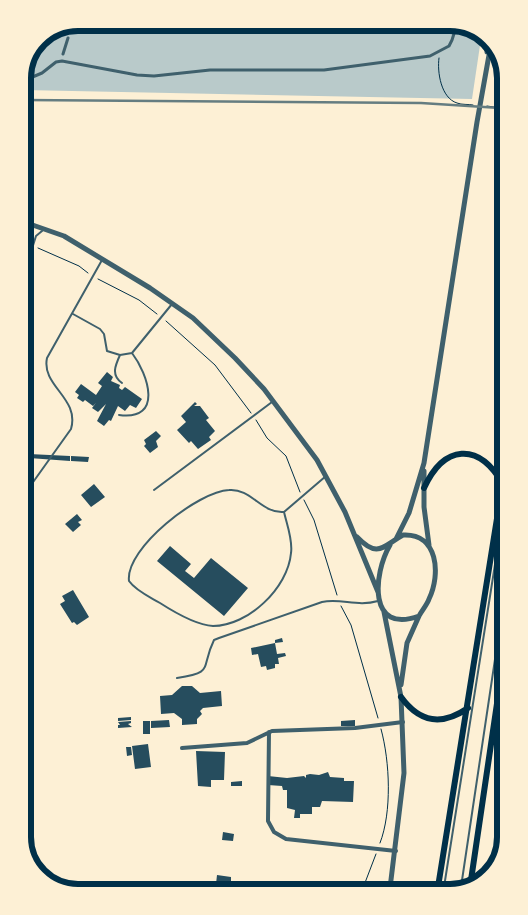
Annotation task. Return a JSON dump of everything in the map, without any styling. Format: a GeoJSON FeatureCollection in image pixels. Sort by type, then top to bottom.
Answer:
{"type":"FeatureCollection","features":[{"type":"Feature","properties":{"kind":"highway"},"geometry":{"type":"LineString","coordinates":[[424,488],[432,472],[440,462],[453,456],[465,454],[488,463],[497,473]]}},
{"type":"Feature","properties":{"kind":"highway"},"geometry":{"type":"LineString","coordinates":[[439,884],[497,521]]}},
{"type":"Feature","properties":{"kind":"highway"},"geometry":{"type":"LineString","coordinates":[[400,694],[420,715],[432,720],[451,718],[468,708]]}},
{"type":"Feature","properties":{"kind":"highway"},"geometry":{"type":"LineString","coordinates":[[471,879],[497,701]]}},
{"type":"Feature","properties":{"kind":"highway"},"geometry":{"type":"LineString","coordinates":[[495,714],[497,725]]}},
{"type":"Feature","properties":{"kind":"street"},"geometry":{"type":"LineString","coordinates":[[31,78],[42,73],[56,62],[62,61],[137,75],[154,76],[210,70],[324,70],[430,56],[440,52],[452,40],[455,31]]}},
{"type":"Feature","properties":{"kind":"street"},"geometry":{"type":"LineString","coordinates":[[63,54],[68,38]]}},
{"type":"Feature","properties":{"kind":"street"},"geometry":{"type":"LineString","coordinates":[[486,68],[487,49]]}},
{"type":"Feature","properties":{"kind":"street"},"geometry":{"type":"LineString","coordinates":[[391,884],[404,794],[403,722],[400,694],[384,612],[378,592],[382,562],[409,513],[424,463],[489,52]]}},
{"type":"Feature","properties":{"kind":"street"},"geometry":{"type":"LineString","coordinates":[[31,224],[64,236],[172,304],[193,318],[235,358],[298,431],[326,476],[355,535],[378,592]]}},
{"type":"Feature","properties":{"kind":"street"},"geometry":{"type":"LineString","coordinates":[[400,694],[407,643],[419,616],[430,598],[436,577],[436,563],[429,545],[424,514],[424,463]]}},
{"type":"Feature","properties":{"kind":"street"},"geometry":{"type":"LineString","coordinates":[[355,535],[370,548],[390,546]]}},
{"type":"Feature","properties":{"kind":"street"},"geometry":{"type":"LineString","coordinates":[[396,539],[411,535],[429,545]]}},
{"type":"Feature","properties":{"kind":"street"},"geometry":{"type":"LineString","coordinates":[[384,612],[390,617],[400,620],[419,616]]}},
{"type":"Feature","properties":{"kind":"street"},"geometry":{"type":"LineString","coordinates":[[182,748],[247,743],[268,732],[355,728],[403,722]]}},
{"type":"Feature","properties":{"kind":"street"},"geometry":{"type":"LineString","coordinates":[[268,732],[268,821],[274,832],[286,839],[396,851]]}},
{"type":"Feature","properties":{"kind":"lane"},"geometry":{"type":"LineString","coordinates":[[31,254],[36,236],[44,228]]}},
{"type":"Feature","properties":{"kind":"lane"},"geometry":{"type":"LineString","coordinates":[[31,485],[71,429],[74,418],[69,406],[47,373],[45,367],[47,358],[103,259]]}},
{"type":"Feature","properties":{"kind":"lane"},"geometry":{"type":"LineString","coordinates":[[72,314],[100,329],[104,334],[107,351],[120,355],[132,353],[172,304]]}},
{"type":"Feature","properties":{"kind":"lane"},"geometry":{"type":"LineString","coordinates":[[119,415],[135,415],[141,412],[149,399],[149,388],[144,370],[132,353]]}},
{"type":"Feature","properties":{"kind":"lane"},"geometry":{"type":"LineString","coordinates":[[120,355],[115,368],[115,374],[122,383]]}},
{"type":"Feature","properties":{"kind":"lane"},"geometry":{"type":"LineString","coordinates":[[154,490],[274,401]]}},
{"type":"Feature","properties":{"kind":"lane"},"geometry":{"type":"LineString","coordinates":[[284,512],[291,544],[290,561],[273,595],[262,606],[246,616],[214,626],[203,624],[167,608],[129,581],[134,563],[152,535],[161,526],[220,491],[241,491],[274,512],[284,512],[326,476]]}},
{"type":"Feature","properties":{"kind":"lane"},"geometry":{"type":"LineString","coordinates":[[444,884],[497,552]]}},
{"type":"Feature","properties":{"kind":"lane"},"geometry":{"type":"LineString","coordinates":[[177,678],[203,672],[207,666],[214,640],[219,638],[322,602],[361,605],[379,600]]}},
{"type":"Feature","properties":{"kind":"lane"},"geometry":{"type":"LineString","coordinates":[[462,882],[497,646]]}},
{"type":"Feature","properties":{"kind":"path"},"geometry":{"type":"LineString","coordinates":[[440,52],[437,67],[444,90],[455,103],[473,105]]}},
{"type":"Feature","properties":{"kind":"path"},"geometry":{"type":"LineString","coordinates":[[482,106],[497,108]]}},
{"type":"Feature","properties":{"kind":"path"},"geometry":{"type":"LineString","coordinates":[[34,246],[79,266],[93,276],[139,300],[162,318],[215,365],[254,417],[267,438],[286,456],[317,529],[339,602],[351,625],[387,749],[386,827],[365,884]]}},
{"type":"Feature","properties":{"kind":"shaded area"},"geometry":{"type":"Polygon","coordinates":[[[78,31],[453,31],[471,36],[480,43],[472,99],[31,90],[31,75],[35,60],[45,45],[60,35],[78,31]]]}},
{"type":"Feature","properties":{"kind":"building"},"geometry":{"type":"Polygon","coordinates":[[[107,372],[113,377],[111,381],[120,385],[119,388],[122,390],[125,387],[142,399],[136,408],[130,405],[125,411],[118,406],[111,421],[109,420],[104,426],[97,421],[106,404],[98,412],[92,408],[96,403],[93,406],[85,400],[83,402],[77,398],[79,395],[75,392],[81,384],[96,395],[102,386],[98,383],[107,372]]]}},
{"type":"Feature","properties":{"kind":"building"},"geometry":{"type":"Polygon","coordinates":[[[195,402],[197,404],[194,406],[200,406],[209,418],[206,420],[215,431],[209,437],[211,440],[198,449],[191,441],[189,443],[177,430],[186,422],[181,416],[195,402]]]}},
{"type":"Feature","properties":{"kind":"building"},"geometry":{"type":"Polygon","coordinates":[[[156,431],[161,436],[156,441],[158,447],[150,453],[144,446],[146,444],[144,440],[156,431]]]}},
{"type":"Feature","properties":{"kind":"building"},"geometry":{"type":"Polygon","coordinates":[[[31,454],[70,456],[70,461],[31,458],[31,454]]]}},
{"type":"Feature","properties":{"kind":"building"},"geometry":{"type":"Polygon","coordinates":[[[71,456],[89,457],[88,462],[71,461],[71,456]]]}},
{"type":"Feature","properties":{"kind":"building"},"geometry":{"type":"Polygon","coordinates":[[[94,484],[105,497],[91,507],[81,495],[94,484]]]}},
{"type":"Feature","properties":{"kind":"building"},"geometry":{"type":"Polygon","coordinates":[[[77,514],[82,520],[78,522],[81,525],[73,532],[65,524],[77,514]]]}},
{"type":"Feature","properties":{"kind":"building"},"geometry":{"type":"Polygon","coordinates":[[[170,546],[191,564],[185,571],[194,578],[211,558],[248,588],[224,616],[157,561],[170,546]]]}},
{"type":"Feature","properties":{"kind":"building"},"geometry":{"type":"Polygon","coordinates":[[[73,590],[89,617],[77,625],[74,622],[72,623],[60,604],[65,601],[62,596],[73,590]]]}},
{"type":"Feature","properties":{"kind":"building"},"geometry":{"type":"Polygon","coordinates":[[[282,638],[283,642],[275,643],[275,640],[282,638]]]}},
{"type":"Feature","properties":{"kind":"building"},"geometry":{"type":"Polygon","coordinates":[[[275,643],[277,654],[285,653],[286,656],[278,658],[279,664],[275,664],[275,668],[267,670],[266,666],[261,667],[258,654],[252,655],[251,648],[275,643]]]}},
{"type":"Feature","properties":{"kind":"building"},"geometry":{"type":"Polygon","coordinates":[[[182,686],[192,686],[200,693],[221,691],[222,706],[203,708],[200,711],[202,714],[197,719],[197,724],[182,725],[182,719],[174,713],[161,714],[160,696],[172,695],[182,686]]]}},
{"type":"Feature","properties":{"kind":"building"},"geometry":{"type":"Polygon","coordinates":[[[131,717],[131,720],[118,721],[118,718],[131,717]]]}},
{"type":"Feature","properties":{"kind":"building"},"geometry":{"type":"Polygon","coordinates":[[[169,720],[170,727],[151,728],[151,721],[169,720]]]}},
{"type":"Feature","properties":{"kind":"building"},"geometry":{"type":"Polygon","coordinates":[[[355,720],[355,726],[341,726],[341,721],[355,720]]]}},
{"type":"Feature","properties":{"kind":"building"},"geometry":{"type":"Polygon","coordinates":[[[131,721],[128,724],[132,727],[118,728],[118,725],[120,725],[118,722],[131,721]]]}},
{"type":"Feature","properties":{"kind":"building"},"geometry":{"type":"Polygon","coordinates":[[[143,721],[150,721],[150,734],[143,734],[143,721]]]}},
{"type":"Feature","properties":{"kind":"building"},"geometry":{"type":"Polygon","coordinates":[[[148,744],[151,767],[135,769],[132,746],[148,744]]]}},
{"type":"Feature","properties":{"kind":"building"},"geometry":{"type":"Polygon","coordinates":[[[126,747],[131,747],[132,755],[127,756],[126,747]]]}},
{"type":"Feature","properties":{"kind":"building"},"geometry":{"type":"Polygon","coordinates":[[[196,751],[225,752],[224,780],[211,780],[211,787],[198,786],[196,751]]]}},
{"type":"Feature","properties":{"kind":"building"},"geometry":{"type":"Polygon","coordinates":[[[328,772],[330,777],[344,778],[344,781],[354,781],[353,802],[322,801],[320,807],[312,807],[312,814],[300,814],[300,818],[294,818],[295,810],[287,808],[287,790],[283,790],[282,786],[268,785],[268,776],[287,778],[304,776],[306,778],[306,775],[319,775],[328,772]]]}},
{"type":"Feature","properties":{"kind":"building"},"geometry":{"type":"Polygon","coordinates":[[[242,781],[242,786],[231,786],[231,782],[242,781]]]}},
{"type":"Feature","properties":{"kind":"building"},"geometry":{"type":"Polygon","coordinates":[[[223,832],[234,834],[233,841],[222,840],[223,832]]]}},
{"type":"Feature","properties":{"kind":"building"},"geometry":{"type":"Polygon","coordinates":[[[217,875],[231,877],[231,884],[216,884],[217,875]]]}},
{"type":"Feature","properties":{"kind":"railway"},"geometry":{"type":"LineString","coordinates":[[31,100],[421,103],[497,108]]}}]}
